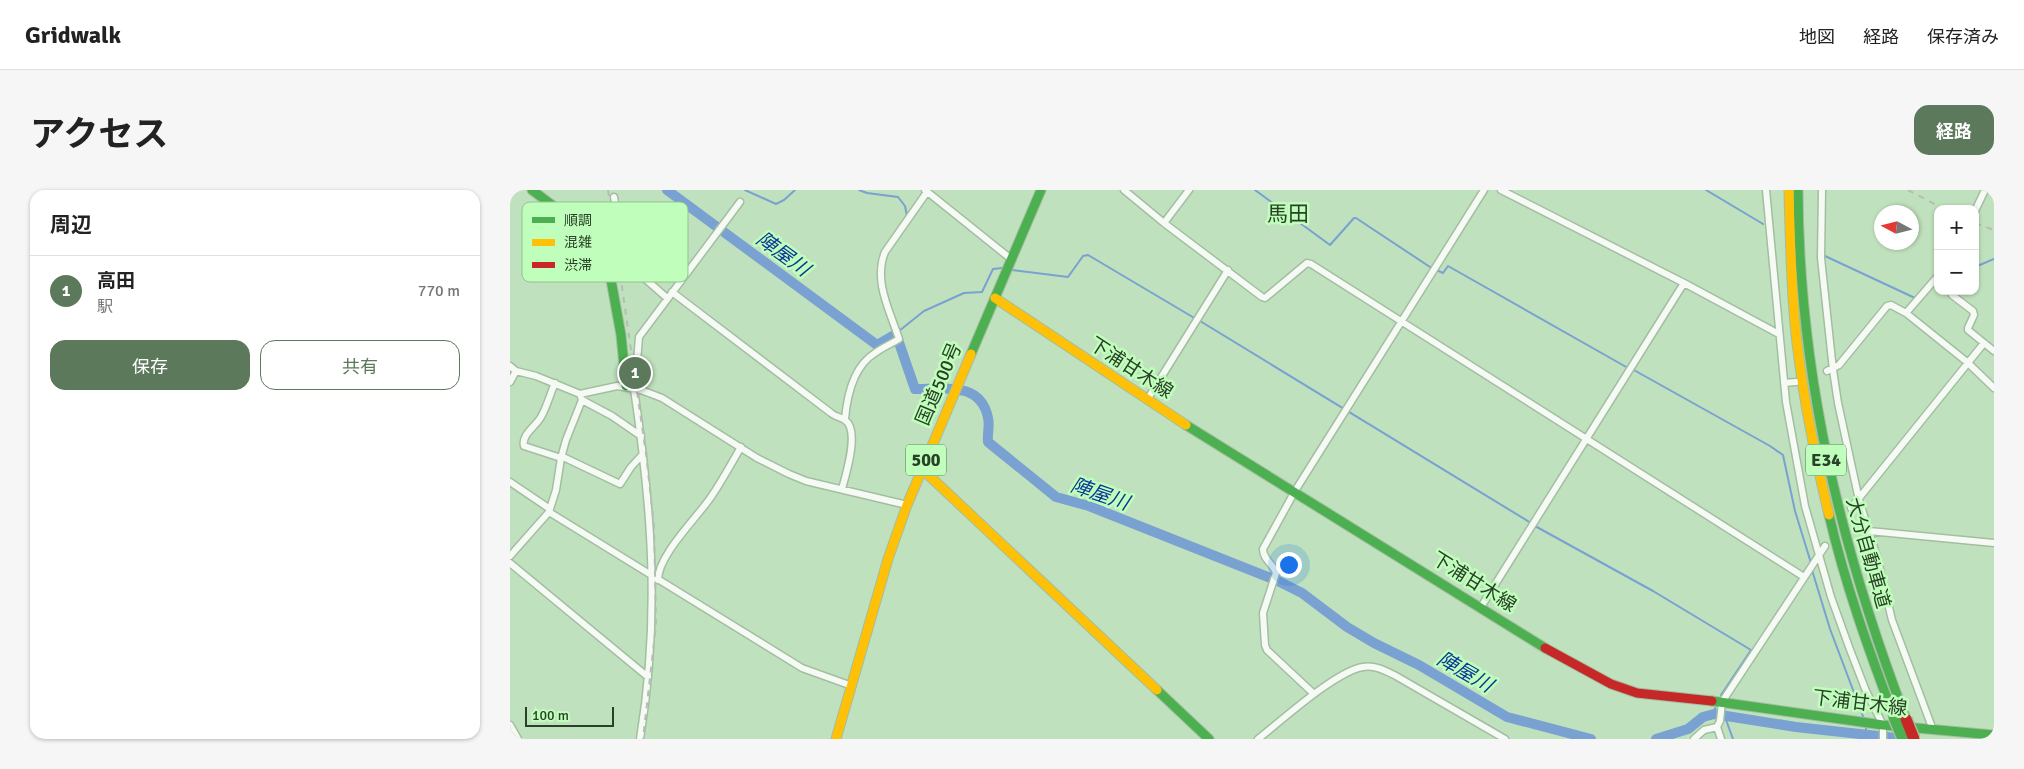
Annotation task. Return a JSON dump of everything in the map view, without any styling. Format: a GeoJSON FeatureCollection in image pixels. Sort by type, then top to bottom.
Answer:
{"type":"FeatureCollection","features":[{"type":"Feature","properties":{"kind":"main road"},"geometry":{"type":"LineString","coordinates":[[532,190],[548,202]]}},
{"type":"Feature","properties":{"kind":"main road","name":"国道500号"},"geometry":{"type":"LineString","coordinates":[[836,739],[888,559],[906,505],[1041,190]]}},
{"type":"Feature","properties":{"kind":"main road","name":"大分自動車道"},"geometry":{"type":"LineString","coordinates":[[1788,190],[1794,311],[1803,385],[1817,465],[1842,569],[1865,640],[1900,718],[1914,739]]}},
{"type":"Feature","properties":{"kind":"main road","name":"大分自動車道"},"geometry":{"type":"LineString","coordinates":[[1798,190],[1804,311],[1813,383],[1827,463],[1843,533],[1862,601],[1900,718],[1903,739]]}},
{"type":"Feature","properties":{"kind":"main road"},"geometry":{"type":"LineString","coordinates":[[611,282],[621,335],[634,389]]}},
{"type":"Feature","properties":{"kind":"main road","name":"下浦甘木線"},"geometry":{"type":"LineString","coordinates":[[995,298],[1147,400],[1580,668],[1611,684],[1637,693],[1883,725],[1994,735]]}},
{"type":"Feature","properties":{"kind":"main road"},"geometry":{"type":"LineString","coordinates":[[922,469],[1209,739]]}},
{"type":"Feature","properties":{"kind":"street"},"geometry":{"type":"LineString","coordinates":[[1124,190],[1164,223],[1262,297],[1265,298],[1307,263],[1311,264],[1804,577]]}},
{"type":"Feature","properties":{"kind":"street"},"geometry":{"type":"LineString","coordinates":[[1164,223],[1189,190]]}},
{"type":"Feature","properties":{"kind":"street"},"geometry":{"type":"LineString","coordinates":[[1314,694],[1267,650],[1265,645],[1263,613],[1276,573],[1273,566],[1264,558],[1263,549],[1295,491],[1484,190]]}},
{"type":"Feature","properties":{"kind":"street"},"geometry":{"type":"LineString","coordinates":[[1501,190],[1684,283],[1779,334]]}},
{"type":"Feature","properties":{"kind":"street"},"geometry":{"type":"LineString","coordinates":[[1766,190],[1786,402],[1806,506],[1819,554],[1849,647],[1866,691],[1883,725],[1883,739]]}},
{"type":"Feature","properties":{"kind":"street"},"geometry":{"type":"LineString","coordinates":[[1822,190],[1821,258],[1830,371],[1859,500],[1869,530],[1892,620],[1933,730]]}},
{"type":"Feature","properties":{"kind":"street"},"geometry":{"type":"LineString","coordinates":[[1978,205],[1985,190]]}},
{"type":"Feature","properties":{"kind":"street"},"geometry":{"type":"LineString","coordinates":[[845,419],[848,399],[856,374],[863,363],[874,353],[899,339],[883,291],[880,275],[881,262],[885,252],[926,191],[1011,259]]}},
{"type":"Feature","properties":{"kind":"street"},"geometry":{"type":"LineString","coordinates":[[614,197],[615,202]]}},
{"type":"Feature","properties":{"kind":"street"},"geometry":{"type":"LineString","coordinates":[[688,270],[740,202]]}},
{"type":"Feature","properties":{"kind":"street"},"geometry":{"type":"LineString","coordinates":[[1147,400],[1228,270]]}},
{"type":"Feature","properties":{"kind":"street"},"geometry":{"type":"LineString","coordinates":[[1906,313],[1934,281]]}},
{"type":"Feature","properties":{"kind":"street"},"geometry":{"type":"LineString","coordinates":[[652,282],[836,417],[845,419],[849,424],[853,438],[842,489]]}},
{"type":"Feature","properties":{"kind":"street"},"geometry":{"type":"LineString","coordinates":[[640,739],[648,677],[655,579],[649,506],[634,389],[638,337],[679,282]]}},
{"type":"Feature","properties":{"kind":"street"},"geometry":{"type":"LineString","coordinates":[[1481,607],[1684,283]]}},
{"type":"Feature","properties":{"kind":"street"},"geometry":{"type":"LineString","coordinates":[[1952,295],[1973,311],[1974,315],[1968,330],[1994,351]]}},
{"type":"Feature","properties":{"kind":"street"},"geometry":{"type":"LineString","coordinates":[[1830,371],[1839,366],[1887,306],[1893,305],[1906,313],[1967,362],[1994,388]]}},
{"type":"Feature","properties":{"kind":"street"},"geometry":{"type":"LineString","coordinates":[[1851,508],[1984,343]]}},
{"type":"Feature","properties":{"kind":"street"},"geometry":{"type":"LineString","coordinates":[[510,366],[516,371],[554,383],[581,397],[641,436]]}},
{"type":"Feature","properties":{"kind":"street"},"geometry":{"type":"LineString","coordinates":[[510,382],[516,371]]}},
{"type":"Feature","properties":{"kind":"street"},"geometry":{"type":"LineString","coordinates":[[1784,383],[1796,382]]}},
{"type":"Feature","properties":{"kind":"street"},"geometry":{"type":"LineString","coordinates":[[554,383],[541,416],[524,438],[524,446],[561,457],[620,484],[631,467],[643,454]]}},
{"type":"Feature","properties":{"kind":"street"},"geometry":{"type":"LineString","coordinates":[[581,397],[604,388],[634,389],[662,398],[789,474],[806,481],[906,505]]}},
{"type":"Feature","properties":{"kind":"street"},"geometry":{"type":"LineString","coordinates":[[510,556],[549,510],[556,490],[561,457],[581,397]]}},
{"type":"Feature","properties":{"kind":"street"},"geometry":{"type":"LineString","coordinates":[[655,579],[665,557],[711,496],[741,447]]}},
{"type":"Feature","properties":{"kind":"street"},"geometry":{"type":"LineString","coordinates":[[510,482],[549,510],[655,579],[802,668],[852,686]]}},
{"type":"Feature","properties":{"kind":"street"},"geometry":{"type":"LineString","coordinates":[[1869,530],[1994,543]]}},
{"type":"Feature","properties":{"kind":"street"},"geometry":{"type":"LineString","coordinates":[[1721,739],[1718,724],[1722,704],[1825,546]]}},
{"type":"Feature","properties":{"kind":"street"},"geometry":{"type":"LineString","coordinates":[[510,563],[648,677]]}},
{"type":"Feature","properties":{"kind":"street"},"geometry":{"type":"LineString","coordinates":[[1258,739],[1314,694],[1352,670],[1364,667],[1381,668],[1505,739]]}},
{"type":"Feature","properties":{"kind":"street"},"geometry":{"type":"LineString","coordinates":[[1694,739],[1704,730],[1718,724]]}},
{"type":"Feature","properties":{"kind":"street"},"geometry":{"type":"LineString","coordinates":[[510,725],[518,739]]}},
{"type":"Feature","properties":{"kind":"waterway","name":"陣屋川"},"geometry":{"type":"LineString","coordinates":[[667,190],[683,202]]}},
{"type":"Feature","properties":{"kind":"waterway"},"geometry":{"type":"LineString","coordinates":[[745,190],[776,204],[784,200],[795,190]]}},
{"type":"Feature","properties":{"kind":"waterway"},"geometry":{"type":"LineString","coordinates":[[859,190],[867,193],[898,197],[905,206],[907,216]]}},
{"type":"Feature","properties":{"kind":"waterway"},"geometry":{"type":"LineString","coordinates":[[1255,190],[1330,245],[1356,218],[1430,267],[1443,273],[1448,266],[1628,368]]}},
{"type":"Feature","properties":{"kind":"waterway"},"geometry":{"type":"LineString","coordinates":[[1706,190],[1763,224]]}},
{"type":"Feature","properties":{"kind":"waterway","name":"陣屋川"},"geometry":{"type":"LineString","coordinates":[[688,206],[877,345],[896,334],[915,389],[948,388],[969,393],[977,398],[984,406],[988,418],[988,442],[1056,497],[1089,506],[1278,581],[1302,593],[1347,627],[1374,643],[1419,665],[1507,717],[1591,739]]}},
{"type":"Feature","properties":{"kind":"waterway"},"geometry":{"type":"LineString","coordinates":[[1012,270],[1068,277],[1083,256],[1088,255],[1196,319]]}},
{"type":"Feature","properties":{"kind":"waterway"},"geometry":{"type":"LineString","coordinates":[[1825,256],[1915,298]]}},
{"type":"Feature","properties":{"kind":"waterway"},"geometry":{"type":"LineString","coordinates":[[1979,265],[1994,259]]}},
{"type":"Feature","properties":{"kind":"waterway"},"geometry":{"type":"LineString","coordinates":[[899,331],[924,311],[964,293],[982,292],[993,269],[1002,268]]}},
{"type":"Feature","properties":{"kind":"waterway"},"geometry":{"type":"LineString","coordinates":[[1200,321],[1531,523]]}},
{"type":"Feature","properties":{"kind":"waterway"},"geometry":{"type":"LineString","coordinates":[[1632,369],[1783,455],[1795,511],[1811,563]]}},
{"type":"Feature","properties":{"kind":"waterway"},"geometry":{"type":"LineString","coordinates":[[1535,526],[1653,591],[1751,650],[1721,695]]}},
{"type":"Feature","properties":{"kind":"waterway"},"geometry":{"type":"LineString","coordinates":[[1812,570],[1830,629],[1864,719]]}},
{"type":"Feature","properties":{"kind":"waterway","name":"陣屋川"},"geometry":{"type":"LineString","coordinates":[[1714,714],[1715,708]]}},
{"type":"Feature","properties":{"kind":"waterway","name":"陣屋川"},"geometry":{"type":"LineString","coordinates":[[1656,739],[1688,729],[1703,717],[1714,714],[1796,727],[1905,739]]}},
{"type":"Feature","properties":{"kind":"waterway"},"geometry":{"type":"LineString","coordinates":[[1725,717],[1733,739]]}},
{"type":"Feature","properties":{"kind":"waterway"},"geometry":{"type":"LineString","coordinates":[[1866,726],[1866,735]]}},
{"type":"Feature","properties":{"kind":"railway"},"geometry":{"type":"LineString","coordinates":[[608,190],[610,202]]}},
{"type":"Feature","properties":{"kind":"railway"},"geometry":{"type":"LineString","coordinates":[[1908,190],[1936,205]]}},
{"type":"Feature","properties":{"kind":"railway"},"geometry":{"type":"LineString","coordinates":[[1979,224],[1994,230]]}},
{"type":"Feature","properties":{"kind":"railway"},"geometry":{"type":"LineString","coordinates":[[621,282],[646,454],[654,525],[656,625],[643,739]]}},
{"type":"Feature","properties":{"kind":"traffic: fast"},"geometry":{"type":"LineString","coordinates":[[532,190],[548,202]]}},
{"type":"Feature","properties":{"kind":"traffic: fast"},"geometry":{"type":"LineString","coordinates":[[971,354],[1041,190]]}},
{"type":"Feature","properties":{"kind":"traffic: fast"},"geometry":{"type":"LineString","coordinates":[[1798,190],[1800,259],[1806,327],[1815,394],[1828,459],[1843,525],[1861,590],[1906,719]]}},
{"type":"Feature","properties":{"kind":"traffic: fast"},"geometry":{"type":"LineString","coordinates":[[611,282],[621,335],[626,386]]}},
{"type":"Feature","properties":{"kind":"traffic: fast"},"geometry":{"type":"LineString","coordinates":[[1186,425],[1545,648]]}},
{"type":"Feature","properties":{"kind":"traffic: fast"},"geometry":{"type":"LineString","coordinates":[[1829,515],[1858,617],[1894,717]]}},
{"type":"Feature","properties":{"kind":"traffic: fast"},"geometry":{"type":"LineString","coordinates":[[1157,690],[1209,739]]}},
{"type":"Feature","properties":{"kind":"traffic: fast"},"geometry":{"type":"LineString","coordinates":[[1712,701],[1883,725],[1994,735]]}},
{"type":"Feature","properties":{"kind":"traffic: fast"},"geometry":{"type":"LineString","coordinates":[[1894,717],[1903,739]]}},
{"type":"Feature","properties":{"kind":"traffic: slow"},"geometry":{"type":"LineString","coordinates":[[1789,190],[1792,274],[1798,348],[1809,420],[1829,515]]}},
{"type":"Feature","properties":{"kind":"traffic: slow"},"geometry":{"type":"LineString","coordinates":[[995,298],[1186,425]]}},
{"type":"Feature","properties":{"kind":"traffic: slow"},"geometry":{"type":"LineString","coordinates":[[836,739],[888,559],[907,505],[971,354]]}},
{"type":"Feature","properties":{"kind":"traffic: slow"},"geometry":{"type":"LineString","coordinates":[[922,469],[1157,690]]}},
{"type":"Feature","properties":{"kind":"traffic: jam"},"geometry":{"type":"LineString","coordinates":[[1545,648],[1611,684],[1637,693],[1712,701]]}},
{"type":"Feature","properties":{"kind":"traffic: jam"},"geometry":{"type":"LineString","coordinates":[[1906,719],[1914,739]]}},
{"type":"Feature","properties":{"kind":"place","name":"高田"},"geometry":{"type":"Point","coordinates":[635,373]}},
{"type":"Feature","properties":{"kind":"district","name":"馬田"},"geometry":{"type":"Point","coordinates":[1288,214]}}]}
